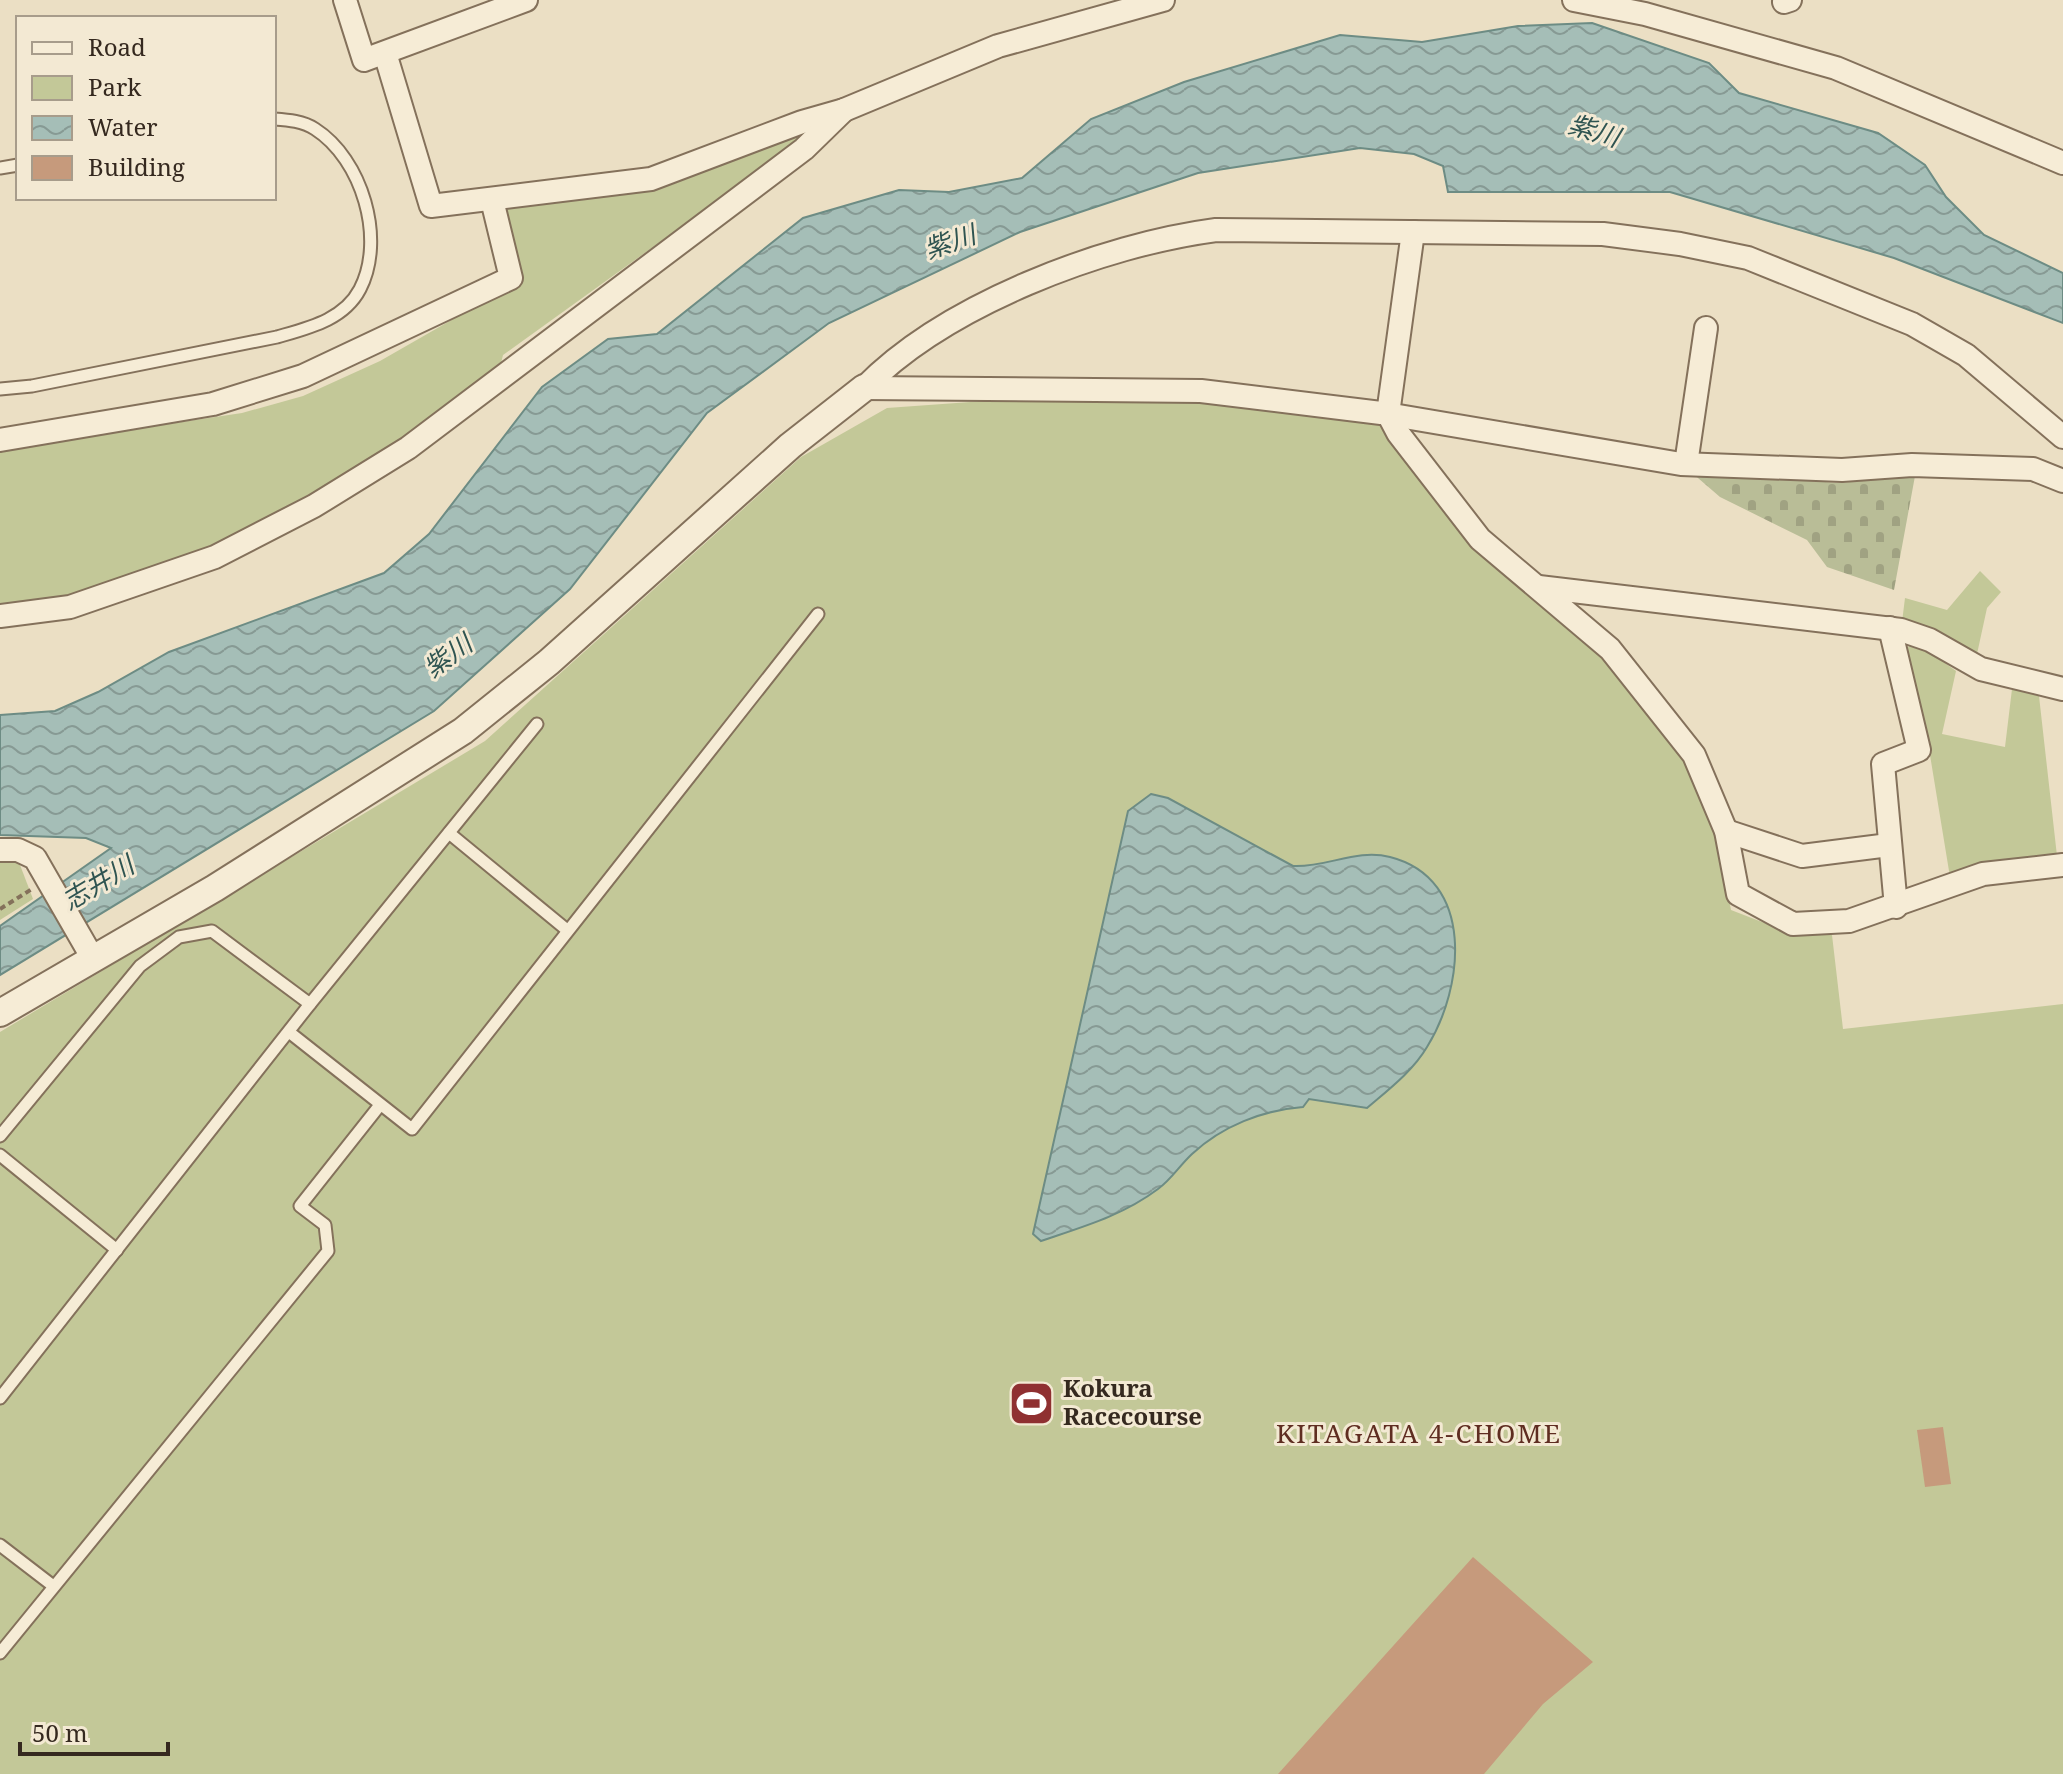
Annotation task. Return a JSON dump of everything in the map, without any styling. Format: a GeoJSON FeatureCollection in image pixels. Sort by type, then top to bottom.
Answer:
{"type":"FeatureCollection","features":[{"type":"Feature","properties":{"kind":"street"},"geometry":{"type":"LineString","coordinates":[[345,0],[364,60],[526,0]]}},
{"type":"Feature","properties":{"kind":"street"},"geometry":{"type":"LineString","coordinates":[[1574,0],[1645,14],[1836,68],[2063,163]]}},
{"type":"Feature","properties":{"kind":"street"},"geometry":{"type":"LineString","coordinates":[[385,53],[431,206],[651,179],[802,122],[844,110],[998,46],[1151,1]]}},
{"type":"Feature","properties":{"kind":"street"},"geometry":{"type":"LineString","coordinates":[[0,616],[70,607],[215,557],[314,506],[408,448],[804,149],[844,110]]}},
{"type":"Feature","properties":{"kind":"street"},"geometry":{"type":"LineString","coordinates":[[0,440],[213,404],[303,376],[511,278],[492,200]]}},
{"type":"Feature","properties":{"kind":"street"},"geometry":{"type":"LineString","coordinates":[[0,1013],[215,888],[463,731],[549,662],[790,446],[864,388],[886,366],[972,309],[1128,247],[1216,230],[1603,234],[1680,244],[1748,258],[1912,324],[1966,355],[2063,437]]}},
{"type":"Feature","properties":{"kind":"street"},"geometry":{"type":"LineString","coordinates":[[1413,232],[1388,414],[1398,433],[1480,539],[1610,649],[1686,744],[1694,755],[1726,831],[1738,894],[1793,924],[1849,921],[1983,874],[2063,865]]}},
{"type":"Feature","properties":{"kind":"street"},"geometry":{"type":"LineString","coordinates":[[1686,464],[1706,328]]}},
{"type":"Feature","properties":{"kind":"street"},"geometry":{"type":"LineString","coordinates":[[864,388],[1201,391],[1388,414],[1686,464],[1842,470],[1912,465],[2033,469],[2063,481]]}},
{"type":"Feature","properties":{"kind":"street"},"geometry":{"type":"LineString","coordinates":[[1539,587],[1890,628],[1930,640],[1981,669],[2063,689]]}},
{"type":"Feature","properties":{"kind":"street"},"geometry":{"type":"LineString","coordinates":[[1890,628],[1919,750],[1883,764],[1896,907]]}},
{"type":"Feature","properties":{"kind":"street"},"geometry":{"type":"LineString","coordinates":[[1726,831],[1802,856],[1889,845]]}},
{"type":"Feature","properties":{"kind":"street"},"geometry":{"type":"LineString","coordinates":[[0,850],[18,850],[35,858],[92,957]]}},
{"type":"Feature","properties":{"kind":"lane"},"geometry":{"type":"LineString","coordinates":[[0,389],[32,386],[277,337],[316,325],[333,317],[347,305],[360,290],[368,264],[370,228],[365,200],[336,148],[315,128],[294,120],[276,119]]}},
{"type":"Feature","properties":{"kind":"lane"},"geometry":{"type":"LineString","coordinates":[[289,1032],[412,1129],[818,614]]}},
{"type":"Feature","properties":{"kind":"lane"},"geometry":{"type":"LineString","coordinates":[[0,1398],[310,1004],[537,724]]}},
{"type":"Feature","properties":{"kind":"lane"},"geometry":{"type":"LineString","coordinates":[[449,833],[567,930]]}},
{"type":"Feature","properties":{"kind":"lane"},"geometry":{"type":"LineString","coordinates":[[0,1136],[140,966],[179,937],[212,931],[310,1004]]}},
{"type":"Feature","properties":{"kind":"lane"},"geometry":{"type":"LineString","coordinates":[[0,1653],[52,1585],[328,1251],[325,1225],[300,1206],[380,1105]]}},
{"type":"Feature","properties":{"kind":"lane"},"geometry":{"type":"LineString","coordinates":[[0,1155],[117,1250]]}},
{"type":"Feature","properties":{"kind":"lane"},"geometry":{"type":"LineString","coordinates":[[0,1545],[52,1585]]}},
{"type":"Feature","properties":{"kind":"path"},"geometry":{"type":"LineString","coordinates":[[0,909],[46,879]]}},
{"type":"Feature","properties":{"kind":"green space"},"geometry":{"type":"Polygon","coordinates":[[[806,129],[810,134],[503,355],[500,367],[397,446],[263,522],[172,567],[64,599],[0,609],[0,449],[242,413],[303,396],[380,361],[518,282],[505,207],[806,129]]]}},
{"type":"Feature","properties":{"kind":"green space","name":"Kokura Racecourse"},"geometry":{"type":"Polygon","coordinates":[[[998,400],[1204,403],[1365,420],[1380,426],[1448,509],[1632,688],[1686,756],[1714,818],[1731,910],[1790,933],[1832,935],[1843,1029],[2063,1004],[2063,1774],[0,1774],[0,1032],[485,741],[801,457],[887,408],[998,400]]]}},
{"type":"Feature","properties":{"kind":"green space"},"geometry":{"type":"Polygon","coordinates":[[[1691,472],[1839,483],[1915,476],[1894,590],[1827,567],[1807,540],[1720,497],[1691,472]]]}},
{"type":"Feature","properties":{"kind":"green space"},"geometry":{"type":"Polygon","coordinates":[[[1980,571],[2001,592],[1987,608],[1977,654],[1938,630],[1902,622],[1905,598],[1947,610],[1980,571]]]}},
{"type":"Feature","properties":{"kind":"green space"},"geometry":{"type":"Polygon","coordinates":[[[1909,646],[1931,653],[1956,671],[1942,734],[2005,747],[2012,689],[2039,696],[2057,856],[1950,877],[1930,755],[1904,652],[1909,646]]]}},
{"type":"Feature","properties":{"kind":"green space"},"geometry":{"type":"Polygon","coordinates":[[[0,857],[17,857],[33,899],[0,920],[0,857]]]}},
{"type":"Feature","properties":{"kind":"water"},"geometry":{"type":"Polygon","coordinates":[[[1592,23],[1709,63],[1739,93],[1878,133],[1925,165],[1946,197],[1984,235],[2063,273],[2063,323],[1894,258],[1670,192],[1448,192],[1443,166],[1414,154],[1360,148],[1198,173],[1020,232],[829,323],[707,413],[570,589],[434,711],[0,975],[0,926],[111,848],[86,838],[0,835],[0,715],[55,711],[98,692],[169,652],[384,573],[429,534],[542,387],[608,339],[657,334],[803,218],[899,190],[949,192],[1022,178],[1091,119],[1184,82],[1340,35],[1422,42],[1518,26],[1592,23]]]}},
{"type":"Feature","properties":{"kind":"water"},"geometry":{"type":"Polygon","coordinates":[[[1151,794],[1168,798],[1293,866],[1378,855],[1418,869],[1437,888],[1449,911],[1455,938],[1449,996],[1440,1023],[1421,1056],[1400,1080],[1367,1108],[1309,1099],[1303,1107],[1244,1121],[1204,1144],[1163,1185],[1130,1207],[1041,1241],[1033,1234],[1128,811],[1151,794]]]}},
{"type":"Feature","properties":{"kind":"building"},"geometry":{"type":"Polygon","coordinates":[[[1943,1427],[1951,1484],[1925,1487],[1917,1430],[1943,1427]]]}},
{"type":"Feature","properties":{"kind":"building"},"geometry":{"type":"Polygon","coordinates":[[[1473,1557],[1593,1662],[1543,1704],[1484,1774],[1278,1774],[1473,1557]]]}},
{"type":"Feature","properties":{"kind":"place","name":"Kokura Racecourse"},"geometry":{"type":"Point","coordinates":[1032,1403]}},
{"type":"Feature","properties":{"kind":"district","name":"KITAGATA 4-CHOME"},"geometry":{"type":"Point","coordinates":[1419,1434]}},
{"type":"Feature","properties":{"kind":"water label","name":"紫川"},"geometry":{"type":"Point","coordinates":[1594,131]}},
{"type":"Feature","properties":{"kind":"water label","name":"紫川"},"geometry":{"type":"Point","coordinates":[950,242]}},
{"type":"Feature","properties":{"kind":"water label","name":"紫川"},"geometry":{"type":"Point","coordinates":[448,656]}},
{"type":"Feature","properties":{"kind":"water label","name":"志井川"},"geometry":{"type":"Point","coordinates":[98,883]}}]}
